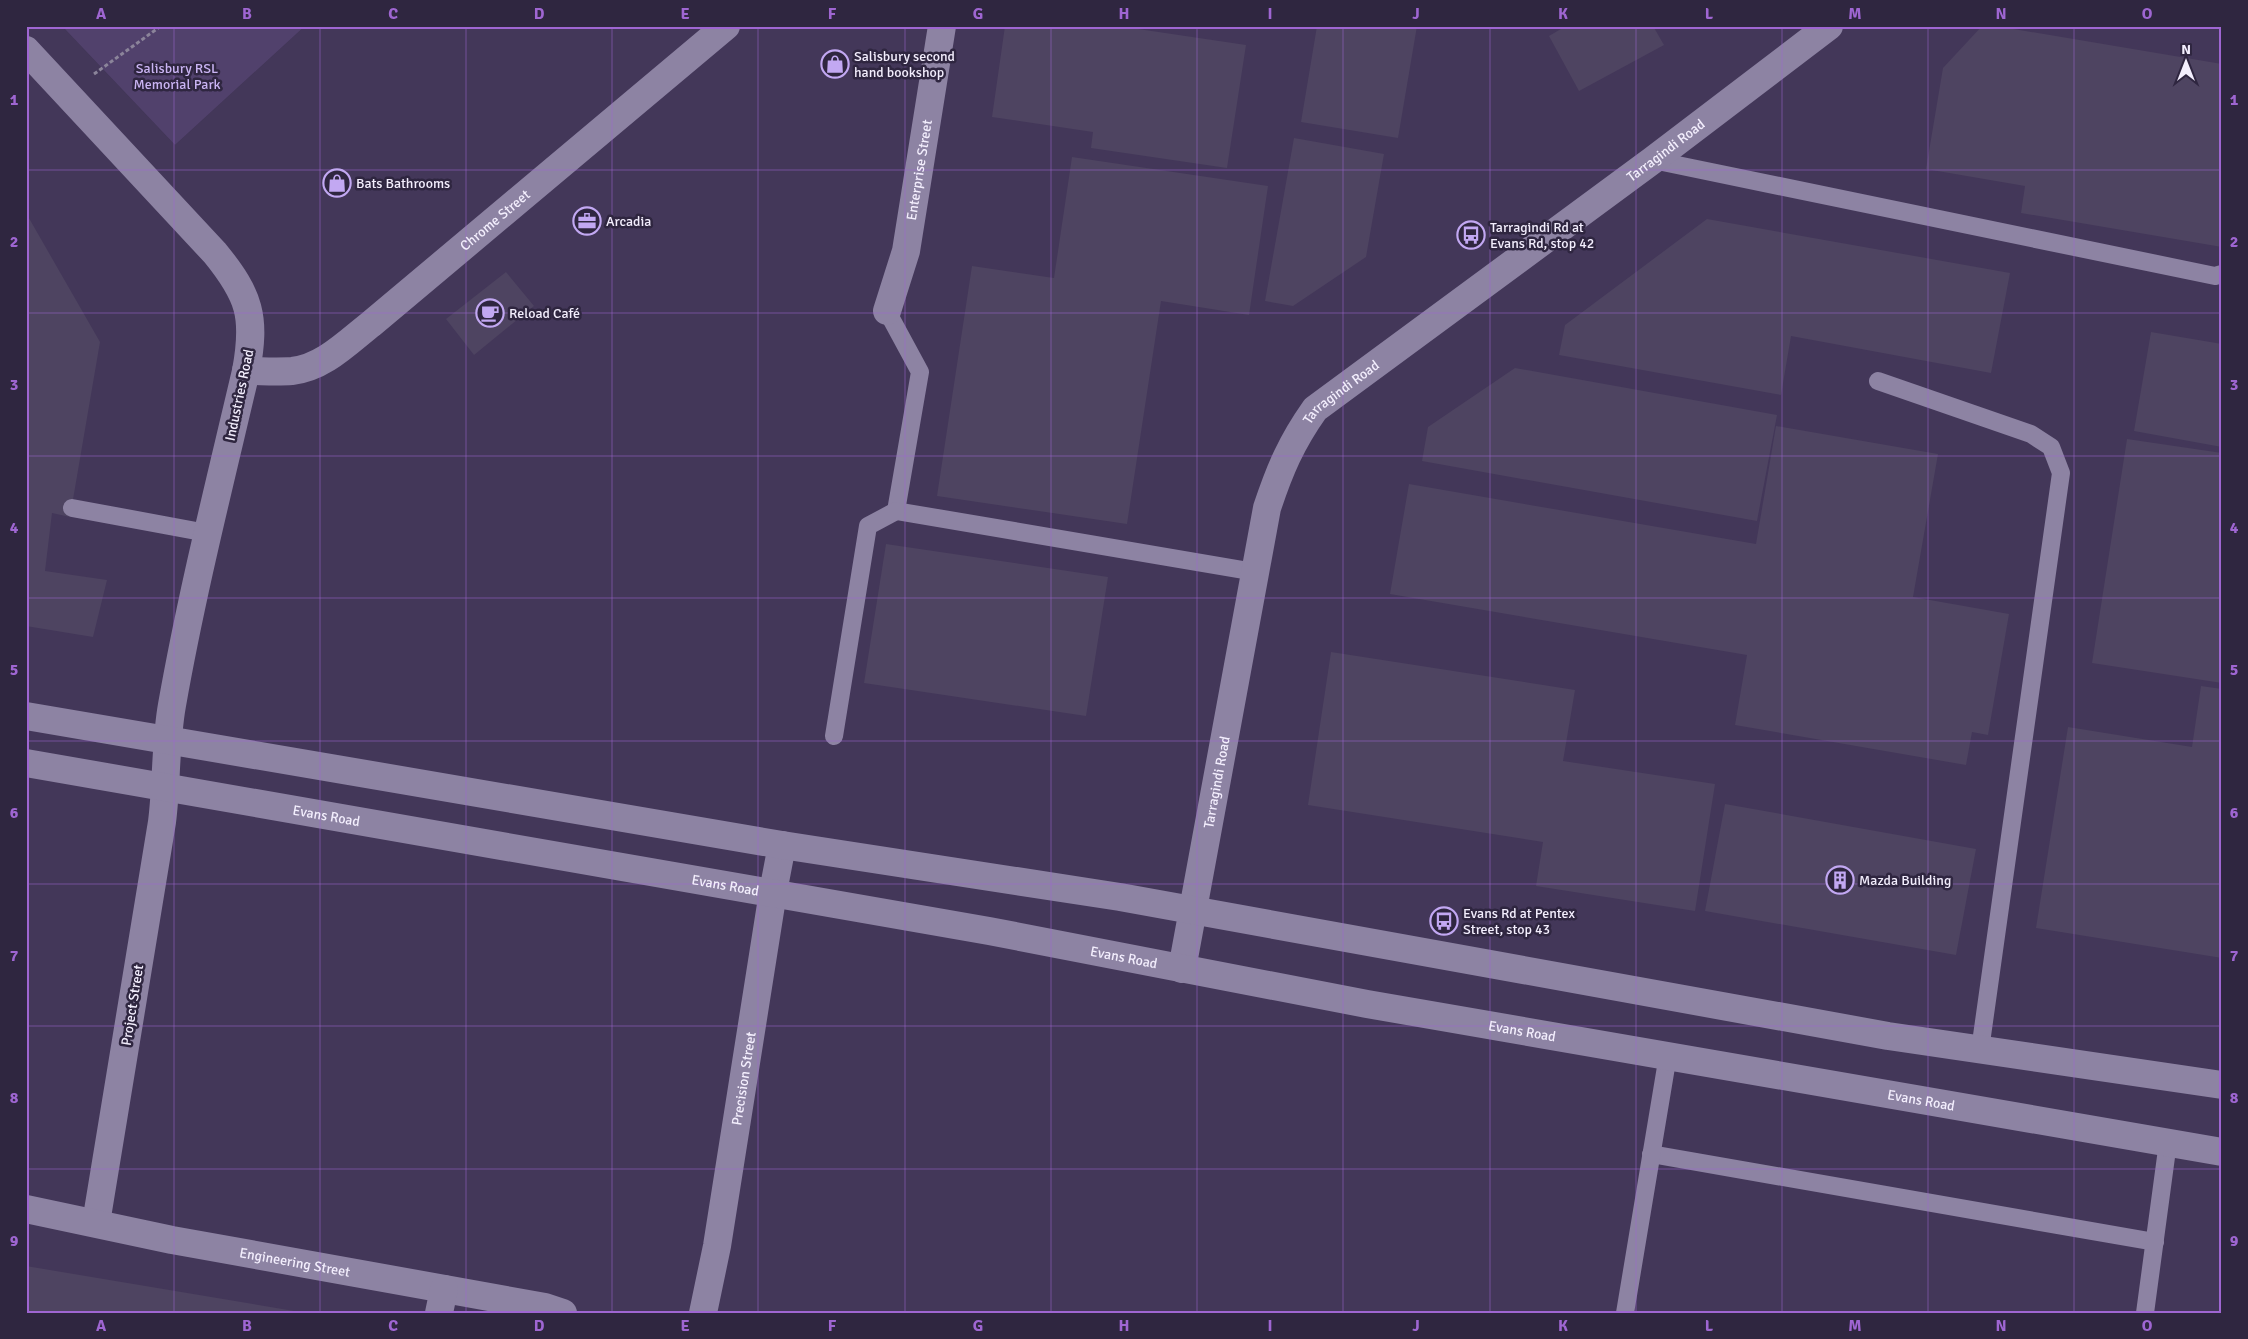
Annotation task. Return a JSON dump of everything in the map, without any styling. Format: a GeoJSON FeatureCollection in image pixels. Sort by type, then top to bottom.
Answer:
{"type":"FeatureCollection","features":[{"type":"Feature","properties":{"kind":"main road","name":"Chrome Street"},"geometry":{"type":"LineString","coordinates":[[246,371],[293,371],[307,368],[324,360],[371,324],[726,26]]}},
{"type":"Feature","properties":{"kind":"main road","name":"Enterprise Street"},"geometry":{"type":"LineString","coordinates":[[888,311],[906,251],[942,26]]}},
{"type":"Feature","properties":{"kind":"main road","name":"Tarragindi Road"},"geometry":{"type":"LineString","coordinates":[[1182,969],[1267,508],[1279,471],[1295,438],[1315,409],[1653,160],[1829,26]]}},
{"type":"Feature","properties":{"kind":"main road","name":"Industries Road"},"geometry":{"type":"LineString","coordinates":[[26,50],[216,253],[235,278],[245,297],[250,323],[250,347],[246,371],[207,533],[166,741],[166,787]]}},
{"type":"Feature","properties":{"kind":"main road"},"geometry":{"type":"LineString","coordinates":[[26,716],[782,845],[1120,897],[1888,1036],[2222,1085]]}},
{"type":"Feature","properties":{"kind":"main road","name":"Evans Road"},"geometry":{"type":"LineString","coordinates":[[26,763],[773,892],[989,931],[1367,1004],[2222,1152]]}},
{"type":"Feature","properties":{"kind":"main road","name":"Project Street"},"geometry":{"type":"LineString","coordinates":[[96,1223],[166,787]]}},
{"type":"Feature","properties":{"kind":"main road","name":"Precision Street"},"geometry":{"type":"LineString","coordinates":[[703,1313],[716,1246],[782,845]]}},
{"type":"Feature","properties":{"kind":"main road","name":"Engineering Street"},"geometry":{"type":"LineString","coordinates":[[26,1209],[442,1301],[545,1307],[562,1313]]}},
{"type":"Feature","properties":{"kind":"lane"},"geometry":{"type":"LineString","coordinates":[[1653,160],[2215,276],[2222,274]]}},
{"type":"Feature","properties":{"kind":"lane"},"geometry":{"type":"LineString","coordinates":[[888,311],[920,372],[896,511]]}},
{"type":"Feature","properties":{"kind":"lane"},"geometry":{"type":"LineString","coordinates":[[1878,381],[2031,434],[2051,446],[2060,473],[1980,1050]]}},
{"type":"Feature","properties":{"kind":"lane"},"geometry":{"type":"LineString","coordinates":[[72,508],[207,533]]}},
{"type":"Feature","properties":{"kind":"lane"},"geometry":{"type":"LineString","coordinates":[[834,736],[868,526],[896,511],[1255,572]]}},
{"type":"Feature","properties":{"kind":"lane"},"geometry":{"type":"LineString","coordinates":[[1625,1313],[1668,1055]]}},
{"type":"Feature","properties":{"kind":"lane"},"geometry":{"type":"LineString","coordinates":[[2145,1313],[2168,1142]]}},
{"type":"Feature","properties":{"kind":"lane"},"geometry":{"type":"LineString","coordinates":[[1651,1154],[2155,1242]]}},
{"type":"Feature","properties":{"kind":"path"},"geometry":{"type":"LineString","coordinates":[[67,94],[161,26]]}},
{"type":"Feature","properties":{"kind":"shaded area"},"geometry":{"type":"Polygon","coordinates":[[[26,26],[62,26],[175,145],[305,26],[2222,26],[2222,1313],[26,1313],[26,26]]]}},
{"type":"Feature","properties":{"kind":"green space","name":"Salisbury RSL Memorial Park"},"geometry":{"type":"Polygon","coordinates":[[[62,26],[305,26],[175,145],[62,26]]]}},
{"type":"Feature","properties":{"kind":"building"},"geometry":{"type":"Polygon","coordinates":[[[1005,26],[1118,26],[1246,45],[1227,168],[1091,148],[1093,132],[992,117],[1005,26]]]}},
{"type":"Feature","properties":{"kind":"building"},"geometry":{"type":"Polygon","coordinates":[[[1317,26],[1417,26],[1398,138],[1301,122],[1317,26]]]}},
{"type":"Feature","properties":{"kind":"building"},"geometry":{"type":"Polygon","coordinates":[[[1566,26],[1653,26],[1664,45],[1579,91],[1549,36],[1566,26]]]}},
{"type":"Feature","properties":{"kind":"building"},"geometry":{"type":"Polygon","coordinates":[[[1982,26],[1996,26],[2222,64],[2222,247],[2021,213],[2025,186],[1926,169],[1943,68],[1982,26]]]}},
{"type":"Feature","properties":{"kind":"building"},"geometry":{"type":"Polygon","coordinates":[[[1294,138],[1384,154],[1366,257],[1293,306],[1265,301],[1294,138]]]}},
{"type":"Feature","properties":{"kind":"building"},"geometry":{"type":"Polygon","coordinates":[[[1072,157],[1268,186],[1249,315],[1161,301],[1127,524],[937,496],[972,266],[1054,278],[1072,157]]]}},
{"type":"Feature","properties":{"kind":"building"},"geometry":{"type":"Polygon","coordinates":[[[26,213],[100,342],[70,517],[52,513],[45,571],[107,580],[93,637],[26,626],[26,213]]]}},
{"type":"Feature","properties":{"kind":"building"},"geometry":{"type":"Polygon","coordinates":[[[1707,219],[2010,273],[1991,373],[1791,336],[1781,395],[1559,355],[1565,325],[1707,219]]]}},
{"type":"Feature","properties":{"kind":"building","name":"Reload Café"},"geometry":{"type":"Polygon","coordinates":[[[506,272],[534,306],[474,355],[446,319],[506,272]]]}},
{"type":"Feature","properties":{"kind":"building"},"geometry":{"type":"Polygon","coordinates":[[[2151,332],[2222,344],[2222,447],[2134,431],[2151,332]]]}},
{"type":"Feature","properties":{"kind":"building"},"geometry":{"type":"Polygon","coordinates":[[[1515,368],[1777,415],[1757,521],[1422,461],[1428,427],[1515,368]]]}},
{"type":"Feature","properties":{"kind":"building"},"geometry":{"type":"Polygon","coordinates":[[[1776,426],[1938,454],[1913,597],[2009,614],[1988,735],[1972,732],[1966,765],[1735,725],[1747,655],[1390,594],[1409,484],[1756,544],[1776,426]]]}},
{"type":"Feature","properties":{"kind":"building"},"geometry":{"type":"Polygon","coordinates":[[[2127,439],[2222,453],[2222,683],[2092,663],[2127,439]]]}},
{"type":"Feature","properties":{"kind":"building"},"geometry":{"type":"Polygon","coordinates":[[[886,544],[1108,577],[1086,716],[864,683],[886,544]]]}},
{"type":"Feature","properties":{"kind":"building"},"geometry":{"type":"Polygon","coordinates":[[[1331,652],[1575,690],[1563,761],[1715,784],[1695,911],[1536,886],[1543,842],[1308,805],[1331,652]]]}},
{"type":"Feature","properties":{"kind":"building"},"geometry":{"type":"Polygon","coordinates":[[[2201,686],[2222,689],[2222,958],[2036,928],[2068,727],[2192,747],[2201,686]]]}},
{"type":"Feature","properties":{"kind":"building","name":"Mazda Building"},"geometry":{"type":"Polygon","coordinates":[[[1725,804],[1976,849],[1956,955],[1705,911],[1725,804]]]}},
{"type":"Feature","properties":{"kind":"building"},"geometry":{"type":"Polygon","coordinates":[[[26,1266],[300,1312],[300,1313],[26,1313],[26,1266]]]}},
{"type":"Feature","properties":{"kind":"place","name":"Salisbury second hand bookshop"},"geometry":{"type":"Point","coordinates":[835,64]}},
{"type":"Feature","properties":{"kind":"place","name":"Bats Bathrooms"},"geometry":{"type":"Point","coordinates":[337,183]}},
{"type":"Feature","properties":{"kind":"place","name":"Arcadia"},"geometry":{"type":"Point","coordinates":[587,221]}},
{"type":"Feature","properties":{"kind":"place","name":"Tarragindi Rd at Evans Rd, stop 42"},"geometry":{"type":"Point","coordinates":[1471,235]}},
{"type":"Feature","properties":{"kind":"place","name":"Reload Café"},"geometry":{"type":"Point","coordinates":[490,313]}},
{"type":"Feature","properties":{"kind":"place","name":"Mazda Building"},"geometry":{"type":"Point","coordinates":[1840,880]}},
{"type":"Feature","properties":{"kind":"place","name":"Evans Rd at Pentex Street, stop 43"},"geometry":{"type":"Point","coordinates":[1444,921]}}]}
